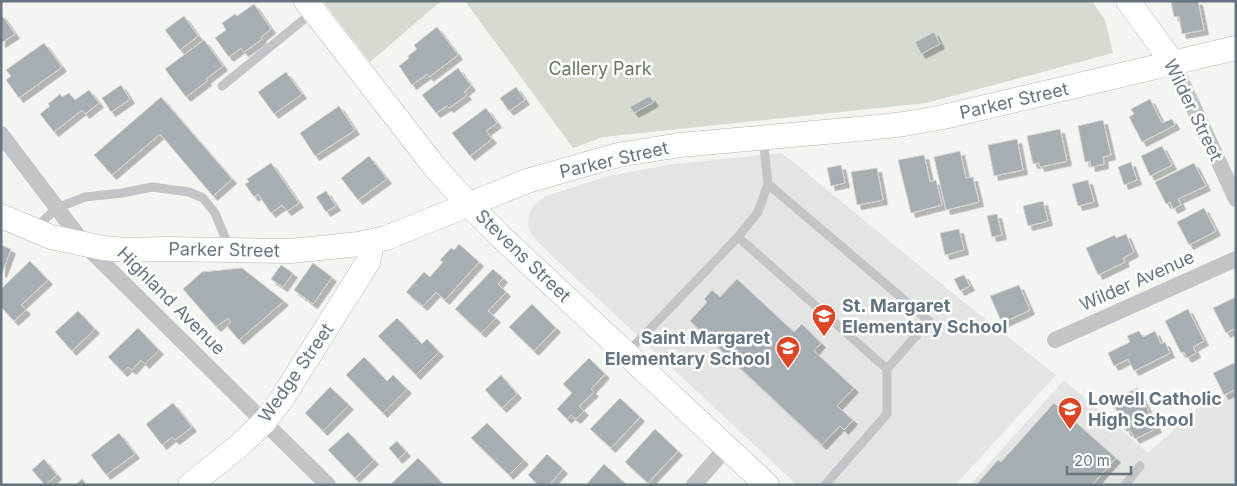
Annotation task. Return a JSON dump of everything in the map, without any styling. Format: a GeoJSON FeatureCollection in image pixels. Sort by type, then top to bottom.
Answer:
{"type":"FeatureCollection","features":[{"type":"Feature","properties":{"kind":"street","name":"Wilder Street"},"geometry":{"type":"LineString","coordinates":[[1128,1],[1172,63],[1236,199]]}},
{"type":"Feature","properties":{"kind":"street","name":"Stevens Street"},"geometry":{"type":"LineString","coordinates":[[310,6],[434,166],[469,205],[767,485]]}},
{"type":"Feature","properties":{"kind":"street","name":"Parker Street"},"geometry":{"type":"LineString","coordinates":[[1,216],[51,237],[86,245],[126,250],[290,250],[331,248],[386,238],[527,181],[618,155],[680,145],[904,124],[943,117],[1236,48]]}},
{"type":"Feature","properties":{"kind":"street","name":"Highland Avenue"},"geometry":{"type":"LineString","coordinates":[[1,134],[86,245],[328,485]]}},
{"type":"Feature","properties":{"kind":"street","name":"Wedge Street"},"geometry":{"type":"LineString","coordinates":[[190,485],[240,446],[265,421],[281,400],[368,262],[373,241]]}},
{"type":"Feature","properties":{"kind":"street","name":"Wilder Avenue"},"geometry":{"type":"LineString","coordinates":[[1055,340],[1236,259]]}},
{"type":"Feature","properties":{"kind":"street"},"geometry":{"type":"LineString","coordinates":[[694,485],[727,447]]}},
{"type":"Feature","properties":{"kind":"lane"},"geometry":{"type":"LineString","coordinates":[[222,86],[310,6]]}},
{"type":"Feature","properties":{"kind":"lane"},"geometry":{"type":"LineString","coordinates":[[627,353],[738,237],[758,212],[768,184],[763,138]]}},
{"type":"Feature","properties":{"kind":"lane"},"geometry":{"type":"LineString","coordinates":[[768,184],[929,321],[887,369],[887,414],[825,485]]}},
{"type":"Feature","properties":{"kind":"lane"},"geometry":{"type":"LineString","coordinates":[[34,229],[58,208],[85,197],[152,188],[189,192],[203,198],[215,213],[230,250]]}},
{"type":"Feature","properties":{"kind":"lane"},"geometry":{"type":"LineString","coordinates":[[738,237],[887,369]]}},
{"type":"Feature","properties":{"kind":"lane"},"geometry":{"type":"LineString","coordinates":[[1125,485],[1140,466]]}},
{"type":"Feature","properties":{"kind":"shaded area","name":"St. Margaret Elementary School"},"geometry":{"type":"Polygon","coordinates":[[[781,153],[1056,375],[955,485],[797,485],[536,240],[528,224],[529,215],[533,207],[546,196],[608,176],[673,164],[781,153]]]}},
{"type":"Feature","properties":{"kind":"shaded area","name":"Lowell Catholic High School"},"geometry":{"type":"Polygon","coordinates":[[[1064,380],[1148,453],[1199,407],[1236,393],[1236,485],[970,485],[1064,380]]]}},
{"type":"Feature","properties":{"kind":"green space"},"geometry":{"type":"Polygon","coordinates":[[[323,1],[441,1],[370,62],[323,1]]]}},
{"type":"Feature","properties":{"kind":"green space","name":"Callery Park"},"geometry":{"type":"Polygon","coordinates":[[[465,1],[1092,1],[1105,20],[1113,53],[926,103],[603,137],[573,148],[465,1]]]}},
{"type":"Feature","properties":{"kind":"building"},"geometry":{"type":"Polygon","coordinates":[[[1198,1],[1204,30],[1182,34],[1179,16],[1174,17],[1171,2],[1198,1]]]}},
{"type":"Feature","properties":{"kind":"building"},"geometry":{"type":"Polygon","coordinates":[[[254,4],[271,29],[261,37],[262,39],[244,52],[241,48],[229,57],[215,38],[226,30],[222,23],[235,14],[237,16],[254,4]]]}},
{"type":"Feature","properties":{"kind":"building"},"geometry":{"type":"Polygon","coordinates":[[[1,14],[15,34],[1,43],[1,14]]]}},
{"type":"Feature","properties":{"kind":"building"},"geometry":{"type":"Polygon","coordinates":[[[184,16],[198,36],[180,50],[165,30],[184,16]]]}},
{"type":"Feature","properties":{"kind":"building"},"geometry":{"type":"Polygon","coordinates":[[[437,27],[458,55],[429,77],[427,74],[412,85],[399,66],[417,49],[414,45],[437,27]]]}},
{"type":"Feature","properties":{"kind":"building"},"geometry":{"type":"Polygon","coordinates":[[[934,32],[940,44],[921,54],[915,42],[934,32]]]}},
{"type":"Feature","properties":{"kind":"building"},"geometry":{"type":"Polygon","coordinates":[[[204,40],[223,66],[186,97],[165,69],[204,40]]]}},
{"type":"Feature","properties":{"kind":"building"},"geometry":{"type":"Polygon","coordinates":[[[44,43],[62,67],[19,98],[6,80],[11,76],[6,70],[44,43]]]}},
{"type":"Feature","properties":{"kind":"building"},"geometry":{"type":"Polygon","coordinates":[[[458,68],[471,86],[464,92],[467,95],[449,108],[447,106],[436,113],[422,95],[458,68]]]}},
{"type":"Feature","properties":{"kind":"building"},"geometry":{"type":"Polygon","coordinates":[[[286,72],[302,94],[274,114],[258,92],[286,72]]]}},
{"type":"Feature","properties":{"kind":"building"},"geometry":{"type":"Polygon","coordinates":[[[121,85],[130,99],[111,112],[102,98],[121,85]]]}},
{"type":"Feature","properties":{"kind":"building"},"geometry":{"type":"Polygon","coordinates":[[[516,87],[525,100],[509,111],[500,98],[516,87]]]}},
{"type":"Feature","properties":{"kind":"building"},"geometry":{"type":"Polygon","coordinates":[[[89,90],[99,103],[85,114],[82,110],[54,132],[40,114],[50,106],[48,104],[60,94],[62,97],[69,93],[75,100],[89,90]]]}},
{"type":"Feature","properties":{"kind":"building"},"geometry":{"type":"Polygon","coordinates":[[[650,96],[654,102],[634,113],[630,107],[650,96]]]}},
{"type":"Feature","properties":{"kind":"building"},"geometry":{"type":"Polygon","coordinates":[[[161,97],[232,179],[213,196],[160,134],[112,175],[94,155],[161,97]]]}},
{"type":"Feature","properties":{"kind":"building"},"geometry":{"type":"Polygon","coordinates":[[[1150,99],[1162,123],[1172,119],[1175,125],[1142,142],[1129,117],[1134,114],[1131,109],[1150,99]]]}},
{"type":"Feature","properties":{"kind":"building"},"geometry":{"type":"Polygon","coordinates":[[[339,106],[355,130],[315,156],[300,133],[339,106]]]}},
{"type":"Feature","properties":{"kind":"building"},"geometry":{"type":"Polygon","coordinates":[[[486,108],[497,123],[486,131],[492,139],[470,156],[452,133],[486,108]]]}},
{"type":"Feature","properties":{"kind":"building"},"geometry":{"type":"Polygon","coordinates":[[[1103,120],[1111,155],[1103,157],[1104,164],[1091,167],[1090,161],[1085,162],[1078,126],[1103,120]]]}},
{"type":"Feature","properties":{"kind":"building"},"geometry":{"type":"Polygon","coordinates":[[[1060,129],[1067,161],[1040,167],[1039,163],[1033,164],[1027,136],[1060,129]]]}},
{"type":"Feature","properties":{"kind":"building"},"geometry":{"type":"Polygon","coordinates":[[[1017,139],[1023,170],[994,176],[988,145],[1017,139]]]}},
{"type":"Feature","properties":{"kind":"building"},"geometry":{"type":"Polygon","coordinates":[[[1162,146],[1172,165],[1150,176],[1141,156],[1162,146]]]}},
{"type":"Feature","properties":{"kind":"building"},"geometry":{"type":"Polygon","coordinates":[[[960,151],[966,178],[973,177],[979,202],[946,210],[934,157],[960,151]]]}},
{"type":"Feature","properties":{"kind":"building"},"geometry":{"type":"Polygon","coordinates":[[[924,155],[930,182],[936,180],[942,205],[911,213],[898,160],[924,155]]]}},
{"type":"Feature","properties":{"kind":"building"},"geometry":{"type":"Polygon","coordinates":[[[369,156],[387,179],[358,200],[341,178],[369,156]]]}},
{"type":"Feature","properties":{"kind":"building"},"geometry":{"type":"Polygon","coordinates":[[[1131,162],[1137,180],[1124,185],[1118,167],[1131,162]]]}},
{"type":"Feature","properties":{"kind":"building"},"geometry":{"type":"Polygon","coordinates":[[[271,163],[299,203],[287,211],[282,205],[271,213],[258,194],[254,197],[245,184],[249,182],[247,179],[271,163]]]}},
{"type":"Feature","properties":{"kind":"building"},"geometry":{"type":"Polygon","coordinates":[[[1194,163],[1206,186],[1178,199],[1181,205],[1173,209],[1170,202],[1166,204],[1155,182],[1194,163]]]}},
{"type":"Feature","properties":{"kind":"building"},"geometry":{"type":"Polygon","coordinates":[[[841,165],[845,183],[831,186],[827,168],[841,165]]]}},
{"type":"Feature","properties":{"kind":"building"},"geometry":{"type":"Polygon","coordinates":[[[877,168],[883,200],[857,205],[851,172],[877,168]]]}},
{"type":"Feature","properties":{"kind":"building"},"geometry":{"type":"Polygon","coordinates":[[[1088,180],[1094,202],[1078,206],[1072,184],[1088,180]]]}},
{"type":"Feature","properties":{"kind":"building"},"geometry":{"type":"Polygon","coordinates":[[[326,191],[336,206],[326,212],[316,197],[326,191]]]}},
{"type":"Feature","properties":{"kind":"building"},"geometry":{"type":"Polygon","coordinates":[[[1043,201],[1048,221],[1028,226],[1023,206],[1043,201]]]}},
{"type":"Feature","properties":{"kind":"building"},"geometry":{"type":"Polygon","coordinates":[[[1204,208],[1216,231],[1189,245],[1177,222],[1204,208]]]}},
{"type":"Feature","properties":{"kind":"building"},"geometry":{"type":"Polygon","coordinates":[[[997,214],[1002,235],[992,237],[987,216],[997,214]]]}},
{"type":"Feature","properties":{"kind":"building"},"geometry":{"type":"Polygon","coordinates":[[[959,229],[964,250],[945,255],[940,233],[959,229]]]}},
{"type":"Feature","properties":{"kind":"building"},"geometry":{"type":"Polygon","coordinates":[[[1126,234],[1134,252],[1123,258],[1125,262],[1098,275],[1086,248],[1115,235],[1116,238],[1126,234]]]}},
{"type":"Feature","properties":{"kind":"building"},"geometry":{"type":"Polygon","coordinates":[[[459,244],[479,262],[445,300],[436,292],[423,306],[406,292],[424,272],[430,277],[443,262],[440,260],[451,248],[454,250],[459,244]]]}},
{"type":"Feature","properties":{"kind":"building"},"geometry":{"type":"Polygon","coordinates":[[[1,245],[11,249],[2,273],[1,272],[1,245]]]}},
{"type":"Feature","properties":{"kind":"building"},"geometry":{"type":"Polygon","coordinates":[[[30,261],[48,280],[21,305],[26,310],[14,321],[1,307],[1,289],[30,261]]]}},
{"type":"Feature","properties":{"kind":"building"},"geometry":{"type":"Polygon","coordinates":[[[313,263],[332,277],[313,304],[294,290],[313,263]]]}},
{"type":"Feature","properties":{"kind":"building"},"geometry":{"type":"Polygon","coordinates":[[[281,265],[293,273],[283,287],[271,279],[281,265]]]}},
{"type":"Feature","properties":{"kind":"building"},"geometry":{"type":"Polygon","coordinates":[[[242,268],[284,301],[239,340],[227,326],[231,322],[228,318],[216,327],[183,289],[202,272],[242,268]]]}},
{"type":"Feature","properties":{"kind":"building"},"geometry":{"type":"Polygon","coordinates":[[[493,269],[503,278],[498,284],[506,292],[488,311],[496,318],[481,333],[455,309],[493,269]]]}},
{"type":"Feature","properties":{"kind":"building"},"geometry":{"type":"Polygon","coordinates":[[[964,275],[970,286],[960,291],[954,279],[964,275]]]}},
{"type":"Feature","properties":{"kind":"building","name":"Saint Margaret Elementary School"},"geometry":{"type":"Polygon","coordinates":[[[737,279],[794,332],[802,324],[821,343],[814,351],[854,388],[837,406],[853,420],[844,430],[840,426],[822,445],[690,321],[707,302],[704,299],[712,290],[720,297],[737,279]]]}},
{"type":"Feature","properties":{"kind":"building"},"geometry":{"type":"Polygon","coordinates":[[[1019,285],[1030,310],[1002,323],[990,296],[1019,285]]]}},
{"type":"Feature","properties":{"kind":"building"},"geometry":{"type":"Polygon","coordinates":[[[1236,297],[1236,328],[1226,333],[1213,308],[1236,297]]]}},
{"type":"Feature","properties":{"kind":"building"},"geometry":{"type":"Polygon","coordinates":[[[532,304],[556,328],[534,351],[509,327],[532,304]]]}},
{"type":"Feature","properties":{"kind":"building"},"geometry":{"type":"Polygon","coordinates":[[[1188,309],[1204,341],[1193,347],[1196,353],[1187,358],[1184,352],[1181,353],[1165,321],[1188,309]]]}},
{"type":"Feature","properties":{"kind":"building"},"geometry":{"type":"Polygon","coordinates":[[[78,311],[95,329],[72,351],[55,332],[78,311]]]}},
{"type":"Feature","properties":{"kind":"building"},"geometry":{"type":"Polygon","coordinates":[[[397,318],[422,344],[427,339],[439,352],[416,375],[378,336],[397,318]]]}},
{"type":"Feature","properties":{"kind":"building"},"geometry":{"type":"Polygon","coordinates":[[[138,328],[159,350],[145,364],[141,360],[132,370],[128,367],[123,372],[108,357],[138,328]]]}},
{"type":"Feature","properties":{"kind":"building"},"geometry":{"type":"Polygon","coordinates":[[[1139,331],[1143,337],[1155,331],[1161,344],[1165,342],[1170,353],[1134,371],[1128,359],[1114,366],[1108,353],[1130,342],[1127,336],[1139,331]]]}},
{"type":"Feature","properties":{"kind":"building"},"geometry":{"type":"Polygon","coordinates":[[[364,357],[387,381],[393,375],[407,389],[383,413],[346,375],[364,357]]]}},
{"type":"Feature","properties":{"kind":"building"},"geometry":{"type":"Polygon","coordinates":[[[589,358],[605,374],[591,389],[594,392],[579,406],[584,411],[576,419],[571,415],[567,419],[557,409],[572,393],[563,384],[589,358]]]}},
{"type":"Feature","properties":{"kind":"building"},"geometry":{"type":"Polygon","coordinates":[[[1234,363],[1236,367],[1236,389],[1224,395],[1213,373],[1234,363]]]}},
{"type":"Feature","properties":{"kind":"building"},"geometry":{"type":"Polygon","coordinates":[[[501,375],[517,394],[502,408],[485,390],[501,375]]]}},
{"type":"Feature","properties":{"kind":"building"},"geometry":{"type":"Polygon","coordinates":[[[330,387],[349,405],[323,431],[305,413],[330,387]]]}},
{"type":"Feature","properties":{"kind":"building"},"geometry":{"type":"Polygon","coordinates":[[[1137,388],[1157,428],[1135,439],[1130,430],[1127,432],[1112,401],[1137,388]]]}},
{"type":"Feature","properties":{"kind":"building"},"geometry":{"type":"Polygon","coordinates":[[[620,398],[640,417],[611,448],[590,429],[620,398]]]}},
{"type":"Feature","properties":{"kind":"building"},"geometry":{"type":"Polygon","coordinates":[[[173,403],[192,427],[175,440],[172,437],[162,445],[146,424],[173,403]]]}},
{"type":"Feature","properties":{"kind":"building"},"geometry":{"type":"Polygon","coordinates":[[[1054,403],[1116,458],[1092,485],[976,485],[998,460],[1001,462],[1054,403]]]}},
{"type":"Feature","properties":{"kind":"building"},"geometry":{"type":"Polygon","coordinates":[[[487,423],[524,460],[509,475],[471,438],[487,423]]]}},
{"type":"Feature","properties":{"kind":"building"},"geometry":{"type":"Polygon","coordinates":[[[655,429],[678,451],[648,483],[625,462],[655,429]]]}},
{"type":"Feature","properties":{"kind":"building"},"geometry":{"type":"Polygon","coordinates":[[[348,432],[374,460],[355,478],[328,450],[348,432]]]}},
{"type":"Feature","properties":{"kind":"building"},"geometry":{"type":"Polygon","coordinates":[[[119,433],[135,454],[106,475],[91,455],[119,433]]]}},
{"type":"Feature","properties":{"kind":"building"},"geometry":{"type":"Polygon","coordinates":[[[397,441],[406,452],[398,459],[389,448],[397,441]]]}},
{"type":"Feature","properties":{"kind":"building"},"geometry":{"type":"Polygon","coordinates":[[[547,454],[563,469],[549,485],[538,485],[528,475],[547,454]]]}},
{"type":"Feature","properties":{"kind":"building"},"geometry":{"type":"Polygon","coordinates":[[[418,458],[443,484],[390,485],[418,458]]]}},
{"type":"Feature","properties":{"kind":"building"},"geometry":{"type":"Polygon","coordinates":[[[44,459],[57,475],[45,485],[32,470],[44,459]]]}},
{"type":"Feature","properties":{"kind":"building"},"geometry":{"type":"Polygon","coordinates":[[[604,464],[627,485],[586,485],[604,464]]]}},
{"type":"Feature","properties":{"kind":"building"},"geometry":{"type":"Polygon","coordinates":[[[82,479],[87,485],[75,485],[82,479]]]}},
{"type":"Feature","properties":{"kind":"place","name":"St. Margaret Elementary School"},"geometry":{"type":"Point","coordinates":[824,337]}},
{"type":"Feature","properties":{"kind":"place","name":"Saint Margaret Elementary School"},"geometry":{"type":"Point","coordinates":[788,369]}},
{"type":"Feature","properties":{"kind":"place","name":"Lowell Catholic High School"},"geometry":{"type":"Point","coordinates":[1070,430]}}]}
